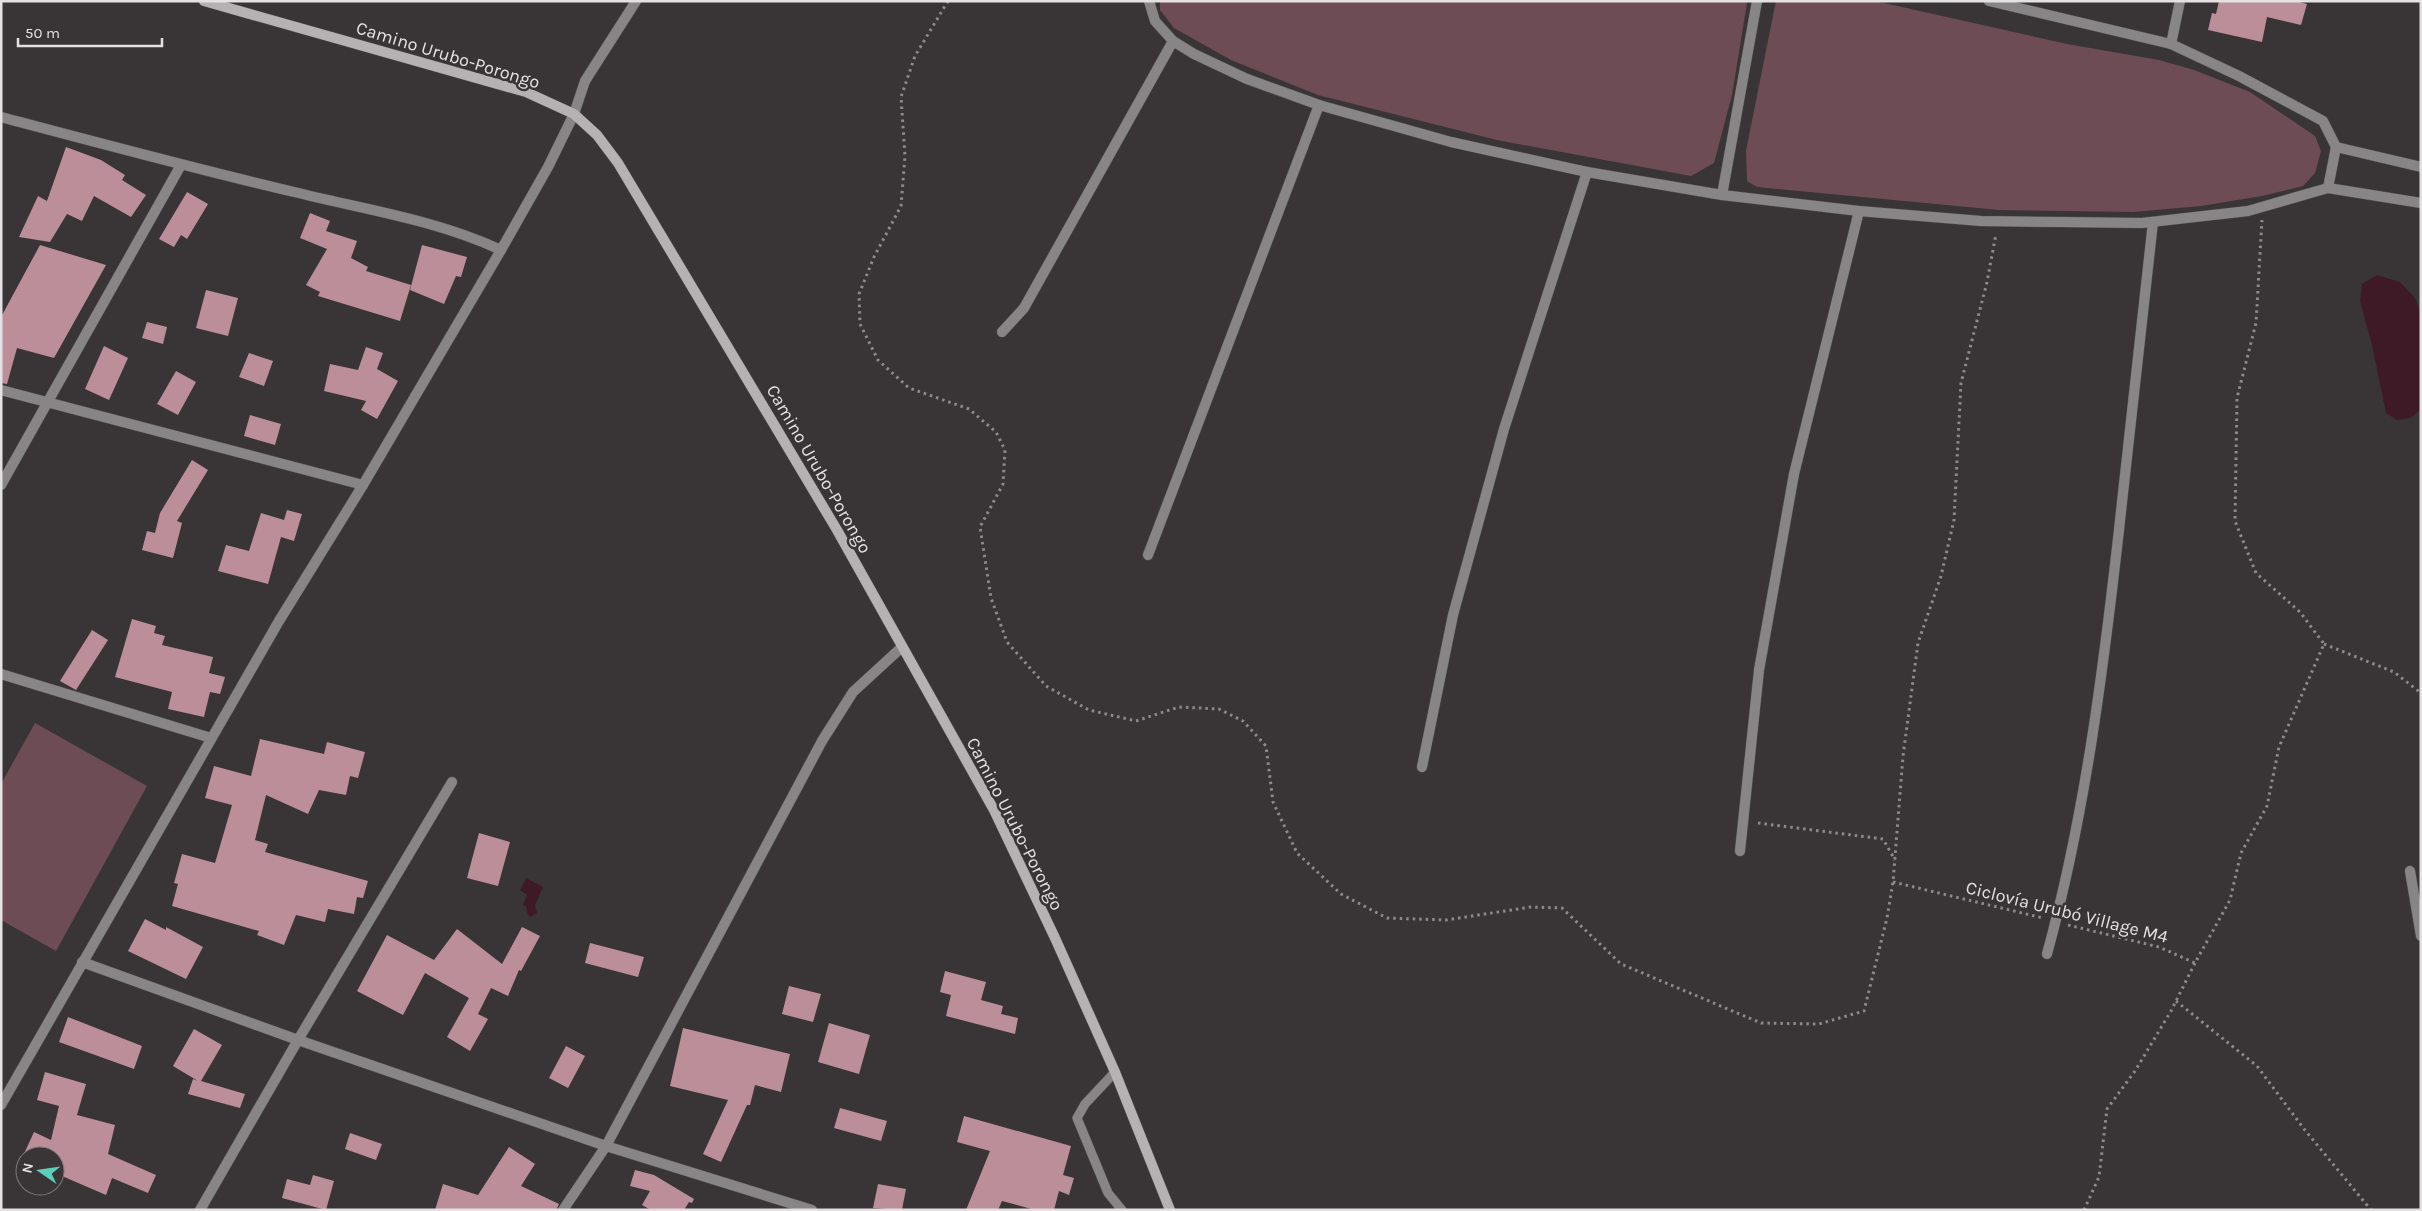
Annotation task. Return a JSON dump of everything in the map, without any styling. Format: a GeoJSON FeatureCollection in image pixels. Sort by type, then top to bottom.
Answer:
{"type":"FeatureCollection","features":[{"type":"Feature","properties":{"kind":"main road","name":"Camino Urubo-Porongo"},"geometry":{"type":"LineString","coordinates":[[204,1],[526,92],[574,114],[598,135],[618,163],[837,530],[994,810],[1055,938],[1114,1072],[1170,1210]]}},
{"type":"Feature","properties":{"kind":"street"},"geometry":{"type":"LineString","coordinates":[[1,1105],[279,621],[363,484],[501,250],[548,167],[574,114],[585,81],[636,1]]}},
{"type":"Feature","properties":{"kind":"street"},"geometry":{"type":"LineString","coordinates":[[1149,1],[1155,21],[1173,41],[1194,54],[1247,79],[1319,105],[1451,142],[1587,172],[1722,195],[1858,211],[1981,221],[2153,222],[2248,211],[2328,188],[2421,203]]}},
{"type":"Feature","properties":{"kind":"street"},"geometry":{"type":"LineString","coordinates":[[1722,195],[1757,1]]}},
{"type":"Feature","properties":{"kind":"street"},"geometry":{"type":"LineString","coordinates":[[1989,1],[2171,44],[2239,76],[2322,121],[2336,147],[2328,188]]}},
{"type":"Feature","properties":{"kind":"street"},"geometry":{"type":"LineString","coordinates":[[2171,44],[2180,1]]}},
{"type":"Feature","properties":{"kind":"street"},"geometry":{"type":"LineString","coordinates":[[1002,332],[1024,308],[1173,41]]}},
{"type":"Feature","properties":{"kind":"street"},"geometry":{"type":"LineString","coordinates":[[1148,555],[1319,105]]}},
{"type":"Feature","properties":{"kind":"street"},"geometry":{"type":"LineString","coordinates":[[1,117],[181,165],[427,224],[481,241],[501,250]]}},
{"type":"Feature","properties":{"kind":"street"},"geometry":{"type":"LineString","coordinates":[[2336,147],[2421,167]]}},
{"type":"Feature","properties":{"kind":"street"},"geometry":{"type":"LineString","coordinates":[[1,485],[181,165]]}},
{"type":"Feature","properties":{"kind":"street"},"geometry":{"type":"LineString","coordinates":[[1422,767],[1453,616],[1491,476],[1587,172]]}},
{"type":"Feature","properties":{"kind":"street"},"geometry":{"type":"LineString","coordinates":[[1740,851],[1759,670],[1794,474],[1858,211]]}},
{"type":"Feature","properties":{"kind":"street"},"geometry":{"type":"LineString","coordinates":[[2047,954],[2056,922],[2092,740],[2105,650],[2153,222]]}},
{"type":"Feature","properties":{"kind":"street"},"geometry":{"type":"LineString","coordinates":[[1,390],[363,484]]}},
{"type":"Feature","properties":{"kind":"street"},"geometry":{"type":"LineString","coordinates":[[563,1210],[606,1146],[822,741],[853,692],[902,647]]}},
{"type":"Feature","properties":{"kind":"street"},"geometry":{"type":"LineString","coordinates":[[1,674],[212,738]]}},
{"type":"Feature","properties":{"kind":"street"},"geometry":{"type":"LineString","coordinates":[[200,1210],[298,1040],[452,782]]}},
{"type":"Feature","properties":{"kind":"street"},"geometry":{"type":"LineString","coordinates":[[2410,871],[2421,936]]}},
{"type":"Feature","properties":{"kind":"street"},"geometry":{"type":"LineString","coordinates":[[82,962],[298,1040],[606,1146],[812,1210]]}},
{"type":"Feature","properties":{"kind":"lane"},"geometry":{"type":"LineString","coordinates":[[1114,1072],[1085,1104],[1077,1118],[1108,1193],[1122,1210]]}},
{"type":"Feature","properties":{"kind":"path"},"geometry":{"type":"LineString","coordinates":[[2263,207],[2256,323],[2237,398],[2235,521],[2256,573],[2300,612],[2324,644],[2394,672],[2421,693]]}},
{"type":"Feature","properties":{"kind":"path"},"geometry":{"type":"LineString","coordinates":[[2084,1210],[2099,1177],[2107,1108],[2135,1071],[2176,1001],[2230,900],[2241,852],[2268,806],[2279,747],[2304,686],[2324,644]]}},
{"type":"Feature","properties":{"kind":"path"},"geometry":{"type":"LineString","coordinates":[[1743,822],[1883,839],[1896,861]]}},
{"type":"Feature","properties":{"kind":"path","name":"Ciclovía Urubó Village M4"},"geometry":{"type":"LineString","coordinates":[[1893,882],[2159,947],[2195,963]]}},
{"type":"Feature","properties":{"kind":"path"},"geometry":{"type":"LineString","coordinates":[[2176,1001],[2257,1066],[2304,1129],[2371,1210]]}},
{"type":"Feature","properties":{"kind":"shaded area"},"geometry":{"type":"Polygon","coordinates":[[[1160,1],[1747,1],[1747,3],[1732,95],[1714,163],[1691,176],[1497,140],[1318,95],[1231,60],[1174,28],[1160,10],[1160,1]]]}},
{"type":"Feature","properties":{"kind":"shaded area"},"geometry":{"type":"Polygon","coordinates":[[[1776,1],[1875,1],[2067,44],[2159,60],[2194,70],[2250,92],[2315,136],[2321,151],[2315,173],[2303,186],[2262,196],[2201,206],[2133,212],[1999,210],[1757,187],[1747,181],[1746,151],[1776,1]]]}},
{"type":"Feature","properties":{"kind":"shaded area"},"geometry":{"type":"Polygon","coordinates":[[[2377,275],[2400,282],[2415,298],[2421,313],[2421,410],[2410,418],[2397,420],[2386,413],[2372,345],[2360,301],[2362,284],[2377,275]]]}},
{"type":"Feature","properties":{"kind":"shaded area"},"geometry":{"type":"Polygon","coordinates":[[[35,723],[147,786],[56,951],[1,920],[1,784],[35,723]]]}},
{"type":"Feature","properties":{"kind":"shaded area"},"geometry":{"type":"Polygon","coordinates":[[[526,878],[543,887],[535,905],[537,913],[531,917],[523,905],[527,895],[520,890],[526,878]]]}},
{"type":"Feature","properties":{"kind":"building"},"geometry":{"type":"Polygon","coordinates":[[[2219,1],[2296,1],[2307,4],[2301,25],[2267,17],[2262,42],[2208,30],[2212,13],[2216,14],[2219,1]]]}},
{"type":"Feature","properties":{"kind":"building"},"geometry":{"type":"Polygon","coordinates":[[[66,147],[101,160],[125,175],[122,180],[146,195],[131,217],[94,196],[82,221],[67,214],[50,242],[19,237],[38,196],[47,201],[66,147]]]}},
{"type":"Feature","properties":{"kind":"building"},"geometry":{"type":"Polygon","coordinates":[[[187,192],[208,204],[187,239],[181,235],[174,247],[159,239],[187,192]]]}},
{"type":"Feature","properties":{"kind":"building"},"geometry":{"type":"Polygon","coordinates":[[[310,213],[330,221],[326,231],[357,241],[351,258],[368,267],[366,271],[411,285],[400,321],[318,296],[320,292],[306,285],[327,249],[300,238],[310,213]]]}},
{"type":"Feature","properties":{"kind":"building"},"geometry":{"type":"Polygon","coordinates":[[[40,245],[106,265],[54,358],[17,348],[7,384],[1,383],[1,317],[40,245]]]}},
{"type":"Feature","properties":{"kind":"building"},"geometry":{"type":"Polygon","coordinates":[[[422,245],[467,257],[461,277],[456,276],[444,304],[410,290],[422,245]]]}},
{"type":"Feature","properties":{"kind":"building"},"geometry":{"type":"Polygon","coordinates":[[[206,290],[238,298],[228,336],[196,328],[206,290]]]}},
{"type":"Feature","properties":{"kind":"building"},"geometry":{"type":"Polygon","coordinates":[[[147,322],[167,327],[163,344],[142,338],[147,322]]]}},
{"type":"Feature","properties":{"kind":"building"},"geometry":{"type":"Polygon","coordinates":[[[104,346],[128,358],[109,400],[85,389],[104,346]]]}},
{"type":"Feature","properties":{"kind":"building"},"geometry":{"type":"Polygon","coordinates":[[[366,347],[383,353],[377,369],[398,381],[377,419],[361,410],[366,401],[324,391],[330,364],[358,370],[366,347]]]}},
{"type":"Feature","properties":{"kind":"building"},"geometry":{"type":"Polygon","coordinates":[[[249,353],[273,361],[264,386],[239,377],[249,353]]]}},
{"type":"Feature","properties":{"kind":"building"},"geometry":{"type":"Polygon","coordinates":[[[176,371],[196,382],[178,415],[157,404],[176,371]]]}},
{"type":"Feature","properties":{"kind":"building"},"geometry":{"type":"Polygon","coordinates":[[[250,415],[281,424],[275,445],[244,436],[250,415]]]}},
{"type":"Feature","properties":{"kind":"building"},"geometry":{"type":"Polygon","coordinates":[[[192,460],[208,470],[177,521],[182,523],[173,558],[142,550],[147,531],[155,533],[160,513],[192,460]]]}},
{"type":"Feature","properties":{"kind":"building"},"geometry":{"type":"Polygon","coordinates":[[[287,510],[302,514],[294,541],[281,537],[268,584],[218,571],[226,545],[249,551],[261,513],[284,520],[287,510]]]}},
{"type":"Feature","properties":{"kind":"building"},"geometry":{"type":"Polygon","coordinates":[[[132,619],[156,626],[154,633],[165,636],[162,645],[213,657],[209,673],[225,677],[220,694],[210,692],[204,717],[168,709],[172,692],[115,677],[132,619]]]}},
{"type":"Feature","properties":{"kind":"building"},"geometry":{"type":"Polygon","coordinates":[[[92,630],[108,640],[76,690],[60,681],[92,630]]]}},
{"type":"Feature","properties":{"kind":"building"},"geometry":{"type":"Polygon","coordinates":[[[260,739],[324,754],[327,742],[365,752],[358,778],[350,776],[346,795],[319,790],[308,814],[266,795],[255,840],[268,844],[265,852],[368,881],[363,898],[357,897],[354,914],[328,909],[325,922],[296,915],[284,945],[257,935],[259,931],[172,906],[178,884],[174,883],[182,854],[215,863],[232,805],[205,798],[214,766],[251,776],[260,739]]]}},
{"type":"Feature","properties":{"kind":"building"},"geometry":{"type":"Polygon","coordinates":[[[479,833],[510,842],[498,886],[467,878],[479,833]]]}},
{"type":"Feature","properties":{"kind":"building"},"geometry":{"type":"Polygon","coordinates":[[[145,919],[166,930],[166,927],[203,947],[186,979],[128,951],[145,919]]]}},
{"type":"Feature","properties":{"kind":"building"},"geometry":{"type":"Polygon","coordinates":[[[522,927],[540,936],[521,971],[519,970],[508,996],[491,988],[478,1014],[488,1019],[470,1051],[447,1037],[469,998],[425,973],[403,1015],[357,991],[387,935],[434,960],[457,929],[502,964],[522,927]]]}},
{"type":"Feature","properties":{"kind":"building"},"geometry":{"type":"Polygon","coordinates":[[[590,943],[644,957],[638,977],[585,963],[590,943]]]}},
{"type":"Feature","properties":{"kind":"building"},"geometry":{"type":"Polygon","coordinates":[[[945,971],[986,982],[981,1000],[1003,1006],[1001,1014],[1018,1018],[1015,1034],[946,1016],[951,995],[940,992],[945,971]]]}},
{"type":"Feature","properties":{"kind":"building"},"geometry":{"type":"Polygon","coordinates":[[[789,986],[821,994],[813,1022],[782,1014],[789,986]]]}},
{"type":"Feature","properties":{"kind":"building"},"geometry":{"type":"Polygon","coordinates":[[[68,1017],[142,1046],[134,1069],[59,1042],[68,1017]]]}},
{"type":"Feature","properties":{"kind":"building"},"geometry":{"type":"Polygon","coordinates":[[[829,1023],[870,1035],[859,1074],[818,1062],[829,1023]]]}},
{"type":"Feature","properties":{"kind":"building"},"geometry":{"type":"Polygon","coordinates":[[[683,1028],[790,1054],[781,1092],[755,1085],[750,1105],[747,1105],[721,1162],[703,1154],[728,1100],[670,1086],[683,1028]]]}},
{"type":"Feature","properties":{"kind":"building"},"geometry":{"type":"Polygon","coordinates":[[[194,1029],[222,1045],[201,1081],[245,1094],[240,1108],[188,1094],[193,1079],[198,1081],[173,1066],[194,1029]]]}},
{"type":"Feature","properties":{"kind":"building"},"geometry":{"type":"Polygon","coordinates":[[[566,1046],[585,1056],[568,1088],[549,1078],[566,1046]]]}},
{"type":"Feature","properties":{"kind":"building"},"geometry":{"type":"Polygon","coordinates":[[[45,1072],[86,1084],[77,1115],[115,1125],[108,1154],[156,1175],[148,1193],[112,1178],[106,1195],[65,1177],[65,1146],[28,1146],[34,1132],[51,1140],[59,1106],[37,1100],[45,1072]]]}},
{"type":"Feature","properties":{"kind":"building"},"geometry":{"type":"Polygon","coordinates":[[[840,1108],[887,1121],[881,1141],[834,1128],[840,1108]]]}},
{"type":"Feature","properties":{"kind":"building"},"geometry":{"type":"Polygon","coordinates":[[[964,1116],[1071,1146],[1063,1175],[1074,1178],[1069,1195],[1059,1191],[1054,1210],[1035,1210],[1002,1201],[998,1210],[966,1210],[990,1151],[957,1142],[964,1116]]]}},
{"type":"Feature","properties":{"kind":"building"},"geometry":{"type":"Polygon","coordinates":[[[350,1133],[382,1144],[376,1160],[345,1149],[350,1133]]]}},
{"type":"Feature","properties":{"kind":"building"},"geometry":{"type":"Polygon","coordinates":[[[509,1147],[535,1164],[521,1186],[559,1204],[556,1210],[435,1210],[443,1184],[478,1195],[509,1147]]]}},
{"type":"Feature","properties":{"kind":"building"},"geometry":{"type":"Polygon","coordinates":[[[635,1170],[654,1175],[694,1199],[692,1203],[689,1202],[684,1210],[651,1210],[642,1205],[650,1191],[630,1186],[635,1170]]]}},
{"type":"Feature","properties":{"kind":"building"},"geometry":{"type":"Polygon","coordinates":[[[313,1175],[334,1181],[326,1210],[282,1198],[287,1179],[310,1185],[313,1175]]]}},
{"type":"Feature","properties":{"kind":"building"},"geometry":{"type":"Polygon","coordinates":[[[878,1184],[906,1189],[902,1210],[873,1208],[878,1184]]]}}]}
